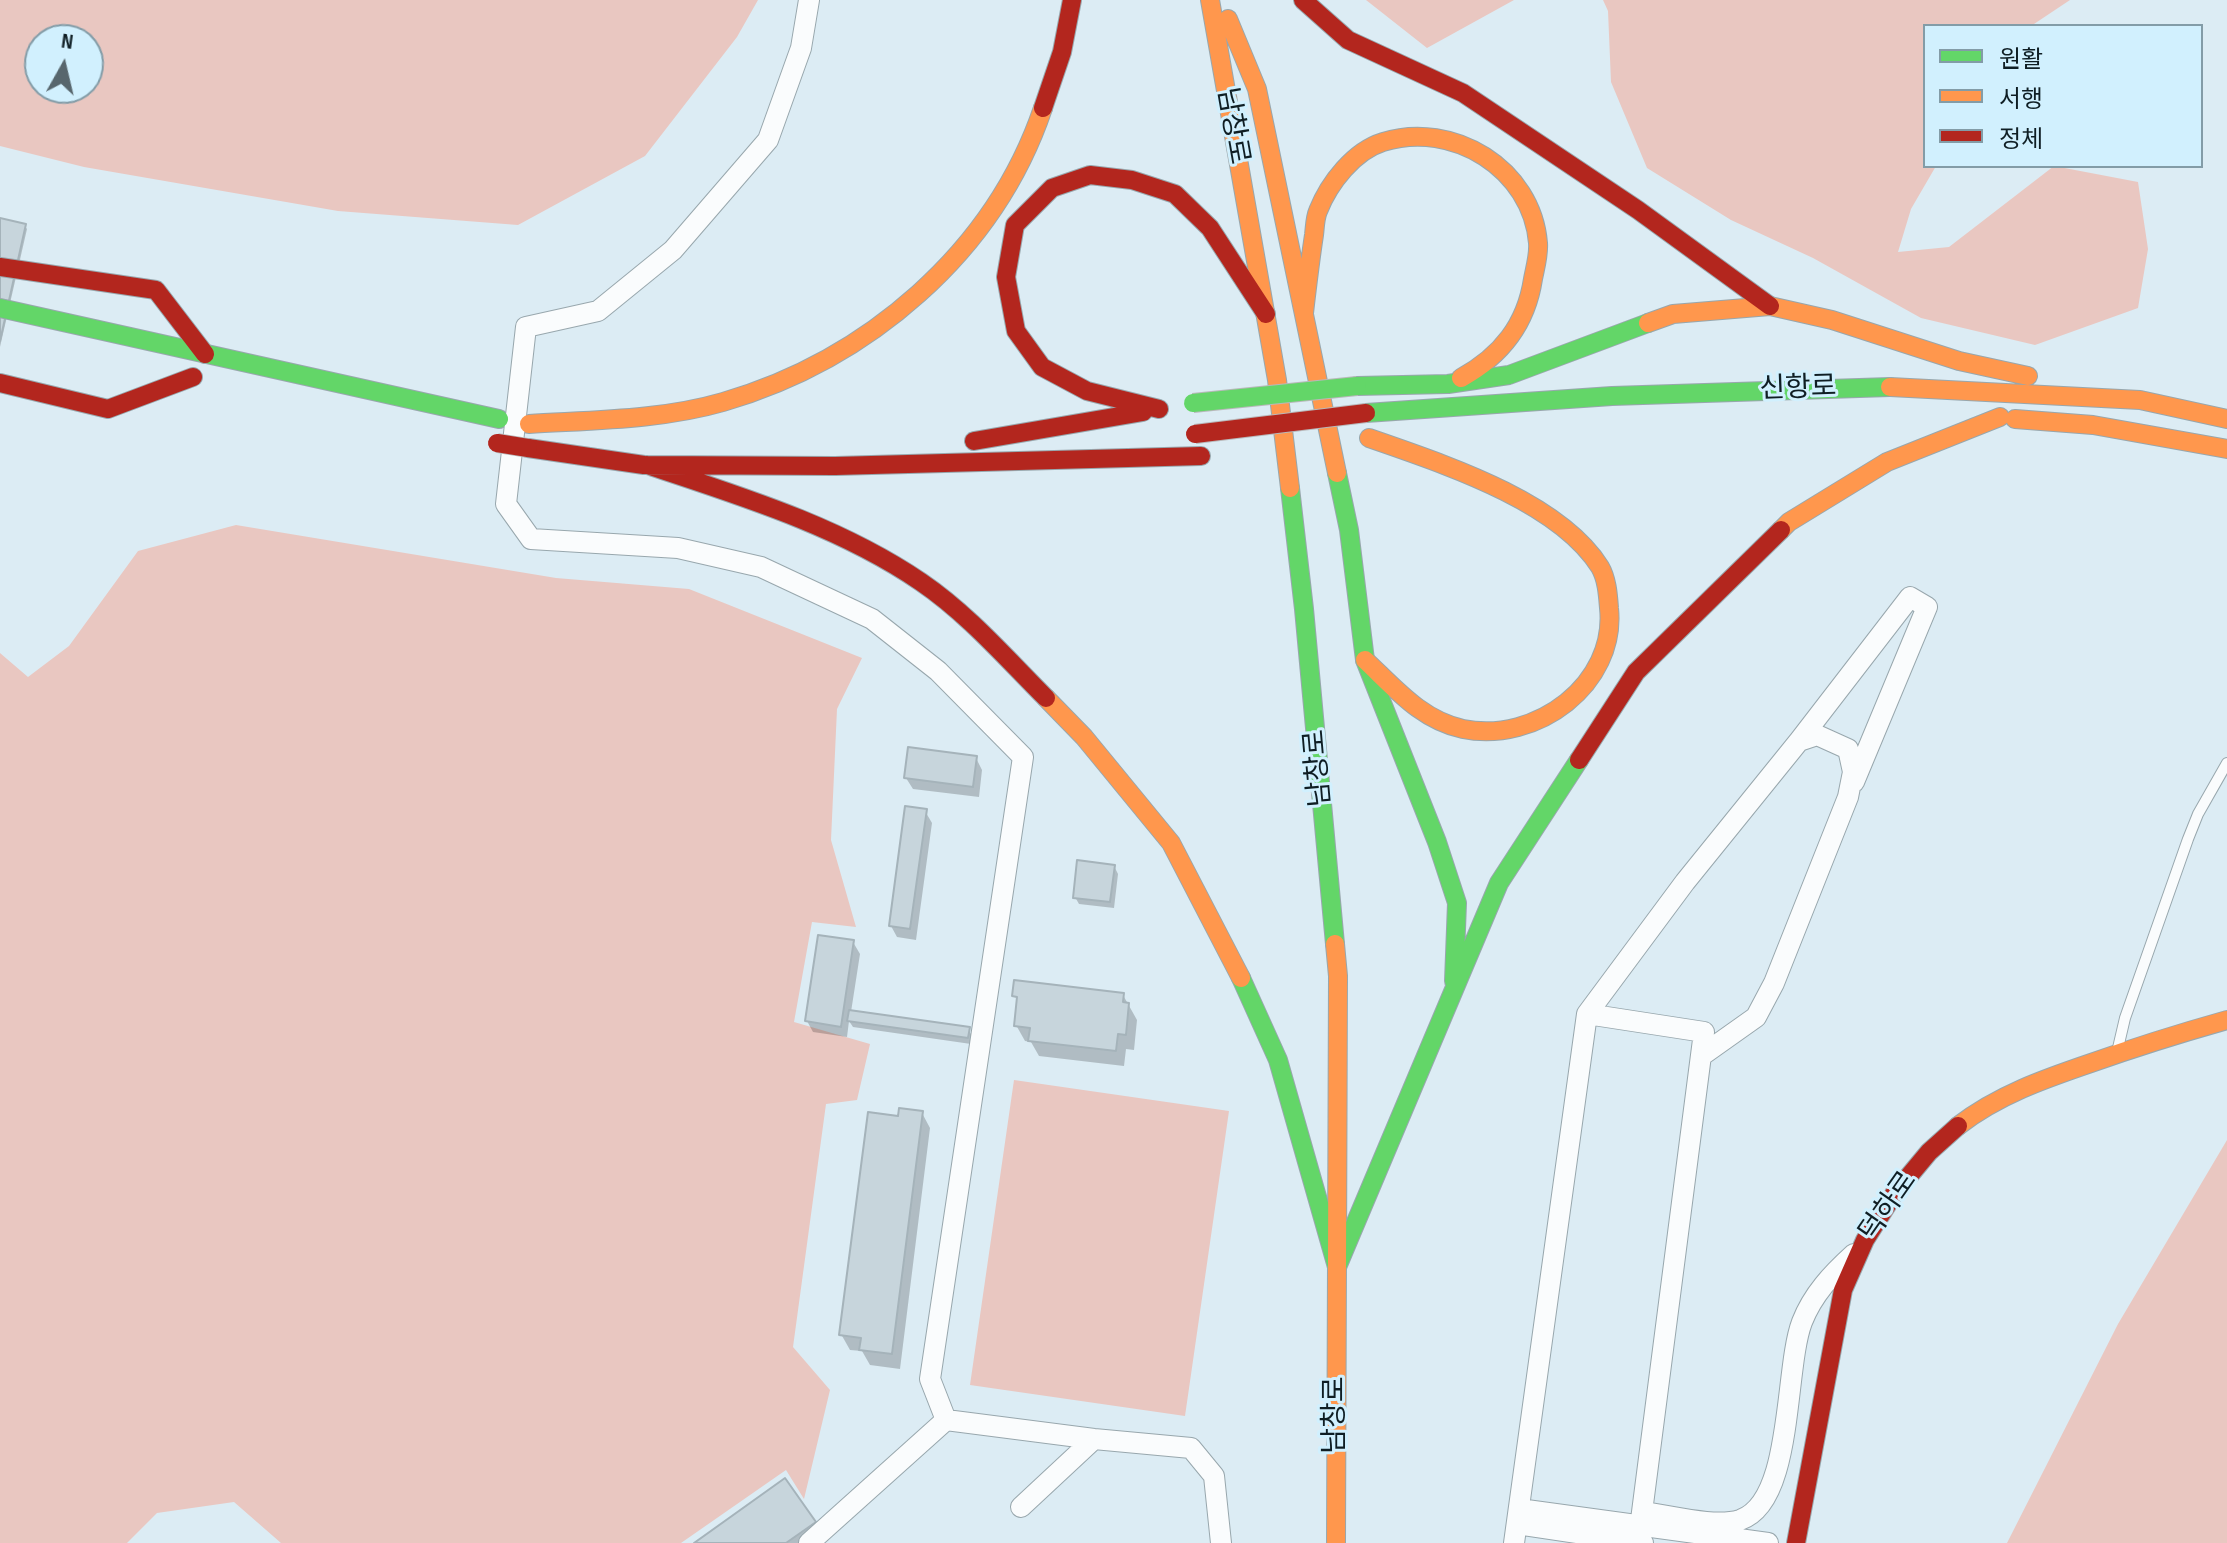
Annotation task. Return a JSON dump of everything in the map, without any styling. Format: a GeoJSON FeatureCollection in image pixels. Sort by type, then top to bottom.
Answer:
{"type":"FeatureCollection","features":[{"type":"Feature","properties":{"kind":"main road"},"geometry":{"type":"LineString","coordinates":[[528,424],[637,417],[723,401],[806,372],[858,345],[900,314],[943,273],[980,228],[1016,171],[1041,115],[1060,59],[1072,0]]}},
{"type":"Feature","properties":{"kind":"main road","name":"남창로"},"geometry":{"type":"LineString","coordinates":[[1210,0],[1277,380],[1304,609],[1338,976],[1336,1543]]}},
{"type":"Feature","properties":{"kind":"main road"},"geometry":{"type":"LineString","coordinates":[[1220,0],[1257,89],[1349,530],[1365,660],[1416,785],[1457,903],[1453,991]]}},
{"type":"Feature","properties":{"kind":"main road"},"geometry":{"type":"LineString","coordinates":[[1303,0],[1348,40],[1463,93],[1638,210],[1770,306]]}},
{"type":"Feature","properties":{"kind":"main road"},"geometry":{"type":"LineString","coordinates":[[1304,313],[1317,212],[1335,179],[1363,153],[1386,140],[1427,135],[1471,145],[1502,165],[1524,191],[1535,221],[1538,252],[1533,288],[1521,322],[1501,352],[1471,373],[1448,384]]}},
{"type":"Feature","properties":{"kind":"main road"},"geometry":{"type":"LineString","coordinates":[[1159,409],[1087,391],[1042,367],[1016,331],[1006,277],[1015,225],[1052,188],[1090,175],[1132,180],[1175,194],[1210,228],[1266,314]]}},
{"type":"Feature","properties":{"kind":"main road"},"geometry":{"type":"LineString","coordinates":[[0,267],[156,290],[205,354]]}},
{"type":"Feature","properties":{"kind":"main road"},"geometry":{"type":"LineString","coordinates":[[1090,439],[967,441],[1193,403],[1357,386],[1448,384],[1509,375],[1673,314],[1770,306],[1832,320],[1959,361],[2140,400]]}},
{"type":"Feature","properties":{"kind":"main road"},"geometry":{"type":"LineString","coordinates":[[0,308],[463,413],[615,437]]}},
{"type":"Feature","properties":{"kind":"main road"},"geometry":{"type":"LineString","coordinates":[[0,383],[108,409],[201,378],[163,370]]}},
{"type":"Feature","properties":{"kind":"main road","name":"신항로"},"geometry":{"type":"LineString","coordinates":[[1188,434],[1366,413],[1612,396],[1870,386],[2140,400],[2227,419]]}},
{"type":"Feature","properties":{"kind":"main road"},"geometry":{"type":"LineString","coordinates":[[1953,414],[2093,425],[2227,449]]}},
{"type":"Feature","properties":{"kind":"main road"},"geometry":{"type":"LineString","coordinates":[[1337,1267],[1499,883],[1636,672],[1789,522],[1887,462],[2000,417]]}},
{"type":"Feature","properties":{"kind":"main road"},"geometry":{"type":"LineString","coordinates":[[1262,449],[1415,434]]}},
{"type":"Feature","properties":{"kind":"main road"},"geometry":{"type":"LineString","coordinates":[[1365,660],[1432,720],[1484,733],[1533,723],[1572,701],[1606,657],[1613,612],[1601,567],[1571,536],[1523,502],[1436,462],[1369,438]]}},
{"type":"Feature","properties":{"kind":"main road"},"geometry":{"type":"LineString","coordinates":[[490,442],[647,465],[835,466],[1208,455]]}},
{"type":"Feature","properties":{"kind":"main road"},"geometry":{"type":"LineString","coordinates":[[647,465],[757,502],[832,534],[885,560],[922,583],[982,632],[1084,737],[1171,843],[1252,999],[1278,1060],[1337,1267]]}},
{"type":"Feature","properties":{"kind":"main road","name":"덕하로"},"geometry":{"type":"LineString","coordinates":[[1796,1543],[1843,1290],[1857,1252],[1885,1205],[1916,1168],[1972,1116],[2024,1086],[2184,1031],[2227,1020]]}},
{"type":"Feature","properties":{"kind":"street"},"geometry":{"type":"LineString","coordinates":[[809,0],[801,48],[768,140],[673,250],[598,311],[526,327],[506,504],[531,539],[678,548],[761,567],[872,619],[938,671],[1023,757],[930,1379],[946,1420]]}},
{"type":"Feature","properties":{"kind":"street"},"geometry":{"type":"LineString","coordinates":[[1701,1056],[1756,1017],[1774,983],[1927,607],[1910,597],[1685,882],[1587,1014],[1517,1525],[1768,1543]]}},
{"type":"Feature","properties":{"kind":"street"},"geometry":{"type":"LineString","coordinates":[[1799,741],[1817,735],[1848,749],[1853,772],[1848,797]]}},
{"type":"Feature","properties":{"kind":"street"},"geometry":{"type":"LineString","coordinates":[[1587,1014],[1704,1032],[1640,1533]]}},
{"type":"Feature","properties":{"kind":"street"},"geometry":{"type":"LineString","coordinates":[[1640,1533],[1724,1522],[1749,1516],[1762,1505],[1776,1474],[1801,1324],[1814,1297],[1833,1273],[1857,1252]]}},
{"type":"Feature","properties":{"kind":"street"},"geometry":{"type":"LineString","coordinates":[[809,1543],[946,1420],[1191,1448],[1214,1476],[1221,1543]]}},
{"type":"Feature","properties":{"kind":"street"},"geometry":{"type":"LineString","coordinates":[[1021,1507],[1094,1439]]}},
{"type":"Feature","properties":{"kind":"lane"},"geometry":{"type":"LineString","coordinates":[[2117,1054],[2125,1018],[2188,839],[2198,814],[2227,763]]}},
{"type":"Feature","properties":{"kind":"shaded area"},"geometry":{"type":"Polygon","coordinates":[[[0,0],[758,0],[737,37],[645,156],[518,225],[338,211],[84,167],[0,146],[0,0]]]}},
{"type":"Feature","properties":{"kind":"shaded area"},"geometry":{"type":"Polygon","coordinates":[[[1366,0],[1514,0],[1427,48],[1366,0]]]}},
{"type":"Feature","properties":{"kind":"shaded area"},"geometry":{"type":"Polygon","coordinates":[[[1603,0],[2070,0],[2034,24],[1923,24],[1923,168],[1935,168],[1911,209],[1898,252],[1949,247],[2051,168],[2138,182],[2148,249],[2138,308],[2035,345],[1921,318],[1813,258],[1731,220],[1647,168],[1611,82],[1608,11],[1603,0]]]}},
{"type":"Feature","properties":{"kind":"shaded area"},"geometry":{"type":"Polygon","coordinates":[[[236,525],[556,578],[689,589],[862,658],[837,709],[831,840],[856,927],[812,922],[794,1022],[870,1044],[857,1100],[826,1104],[793,1347],[830,1390],[804,1499],[786,1470],[681,1543],[281,1543],[234,1502],[157,1513],[127,1543],[0,1543],[0,653],[28,677],[69,646],[138,551],[236,525]]]}},
{"type":"Feature","properties":{"kind":"shaded area"},"geometry":{"type":"Polygon","coordinates":[[[1014,1080],[1229,1111],[1185,1416],[970,1385],[1014,1080]]]}},
{"type":"Feature","properties":{"kind":"shaded area"},"geometry":{"type":"Polygon","coordinates":[[[2227,1140],[2227,1543],[2007,1543],[2118,1324],[2227,1140]]]}},
{"type":"Feature","properties":{"kind":"building"},"geometry":{"type":"Polygon","coordinates":[[[0,218],[26,224],[0,341],[0,218]]]}},
{"type":"Feature","properties":{"kind":"building"},"geometry":{"type":"Polygon","coordinates":[[[908,747],[977,756],[973,787],[904,778],[908,747]]]}},
{"type":"Feature","properties":{"kind":"building"},"geometry":{"type":"Polygon","coordinates":[[[905,806],[927,809],[910,929],[889,926],[905,806]]]}},
{"type":"Feature","properties":{"kind":"building"},"geometry":{"type":"Polygon","coordinates":[[[1077,860],[1115,865],[1110,902],[1073,898],[1077,860]]]}},
{"type":"Feature","properties":{"kind":"building"},"geometry":{"type":"Polygon","coordinates":[[[818,935],[854,940],[841,1027],[805,1021],[818,935]]]}},
{"type":"Feature","properties":{"kind":"building"},"geometry":{"type":"Polygon","coordinates":[[[1014,980],[1124,993],[1123,1002],[1129,1003],[1126,1035],[1118,1034],[1116,1051],[1028,1041],[1030,1028],[1014,1026],[1017,997],[1012,996],[1014,980]]]}},
{"type":"Feature","properties":{"kind":"building"},"geometry":{"type":"Polygon","coordinates":[[[849,1010],[970,1027],[968,1038],[847,1021],[849,1010]]]}},
{"type":"Feature","properties":{"kind":"building"},"geometry":{"type":"Polygon","coordinates":[[[899,1108],[923,1111],[892,1354],[859,1350],[861,1338],[839,1335],[868,1112],[898,1116],[899,1108]]]}},
{"type":"Feature","properties":{"kind":"building"},"geometry":{"type":"Polygon","coordinates":[[[785,1478],[816,1522],[786,1543],[694,1543],[785,1478]]]}},
{"type":"Feature","properties":{"kind":"traffic: fast"},"geometry":{"type":"LineString","coordinates":[[0,308],[499,419]]}},
{"type":"Feature","properties":{"kind":"traffic: fast"},"geometry":{"type":"LineString","coordinates":[[1357,386],[1448,384],[1509,375],[1648,323]]}},
{"type":"Feature","properties":{"kind":"traffic: fast"},"geometry":{"type":"LineString","coordinates":[[1193,403],[1357,386]]}},
{"type":"Feature","properties":{"kind":"traffic: fast"},"geometry":{"type":"LineString","coordinates":[[1366,413],[1612,396],[1890,387]]}},
{"type":"Feature","properties":{"kind":"traffic: fast"},"geometry":{"type":"LineString","coordinates":[[1337,473],[1349,530],[1365,660],[1437,842],[1457,903],[1454,981]]}},
{"type":"Feature","properties":{"kind":"traffic: fast"},"geometry":{"type":"LineString","coordinates":[[1290,488],[1335,944]]}},
{"type":"Feature","properties":{"kind":"traffic: fast"},"geometry":{"type":"LineString","coordinates":[[1337,1267],[1499,883],[1579,760]]}},
{"type":"Feature","properties":{"kind":"traffic: fast"},"geometry":{"type":"LineString","coordinates":[[1241,978],[1278,1060],[1337,1267]]}},
{"type":"Feature","properties":{"kind":"traffic: slow"},"geometry":{"type":"LineString","coordinates":[[1210,0],[1277,380],[1290,488]]}},
{"type":"Feature","properties":{"kind":"traffic: slow"},"geometry":{"type":"LineString","coordinates":[[1228,19],[1257,89],[1337,473]]}},
{"type":"Feature","properties":{"kind":"traffic: slow"},"geometry":{"type":"LineString","coordinates":[[529,424],[627,418],[699,408],[776,383],[827,359],[875,329],[919,294],[958,254],[993,209],[1021,161],[1043,108]]}},
{"type":"Feature","properties":{"kind":"traffic: slow"},"geometry":{"type":"LineString","coordinates":[[1304,313],[1317,214],[1344,169],[1372,146],[1383,142],[1410,137],[1436,138],[1461,145],[1484,156],[1505,173],[1521,193],[1532,217],[1538,243],[1530,296],[1518,325],[1500,349],[1461,378]]}},
{"type":"Feature","properties":{"kind":"traffic: slow"},"geometry":{"type":"LineString","coordinates":[[1648,323],[1673,314],[1770,306],[1832,320],[1959,361],[2028,376]]}},
{"type":"Feature","properties":{"kind":"traffic: slow"},"geometry":{"type":"LineString","coordinates":[[1890,387],[2140,400],[2227,419]]}},
{"type":"Feature","properties":{"kind":"traffic: slow"},"geometry":{"type":"LineString","coordinates":[[1781,530],[1789,522],[1887,462],[2000,417]]}},
{"type":"Feature","properties":{"kind":"traffic: slow"},"geometry":{"type":"LineString","coordinates":[[2015,419],[2093,425],[2227,449]]}},
{"type":"Feature","properties":{"kind":"traffic: slow"},"geometry":{"type":"LineString","coordinates":[[1365,660],[1421,711],[1448,725],[1491,731],[1518,727],[1566,703],[1586,684],[1600,661],[1608,636],[1609,608],[1606,582],[1600,567],[1581,543],[1556,522],[1527,503],[1462,472],[1369,438]]}},
{"type":"Feature","properties":{"kind":"traffic: slow"},"geometry":{"type":"LineString","coordinates":[[1046,698],[1084,737],[1171,843],[1241,978]]}},
{"type":"Feature","properties":{"kind":"traffic: slow"},"geometry":{"type":"LineString","coordinates":[[1335,944],[1338,976],[1336,1543]]}},
{"type":"Feature","properties":{"kind":"traffic: slow"},"geometry":{"type":"LineString","coordinates":[[1958,1126],[1989,1105],[2039,1082],[2227,1020]]}},
{"type":"Feature","properties":{"kind":"traffic: jam"},"geometry":{"type":"LineString","coordinates":[[1043,108],[1062,52],[1072,0]]}},
{"type":"Feature","properties":{"kind":"traffic: jam"},"geometry":{"type":"LineString","coordinates":[[1303,0],[1348,40],[1463,93],[1638,210],[1770,306]]}},
{"type":"Feature","properties":{"kind":"traffic: jam"},"geometry":{"type":"LineString","coordinates":[[1159,409],[1087,391],[1042,367],[1016,331],[1006,277],[1015,225],[1052,188],[1090,175],[1132,180],[1175,194],[1210,228],[1266,314]]}},
{"type":"Feature","properties":{"kind":"traffic: jam"},"geometry":{"type":"LineString","coordinates":[[0,267],[156,290],[205,354]]}},
{"type":"Feature","properties":{"kind":"traffic: jam"},"geometry":{"type":"LineString","coordinates":[[0,383],[108,409],[193,377]]}},
{"type":"Feature","properties":{"kind":"traffic: jam"},"geometry":{"type":"LineString","coordinates":[[974,441],[1143,412]]}},
{"type":"Feature","properties":{"kind":"traffic: jam"},"geometry":{"type":"LineString","coordinates":[[1195,434],[1366,413]]}},
{"type":"Feature","properties":{"kind":"traffic: jam"},"geometry":{"type":"LineString","coordinates":[[497,443],[528,448]]}},
{"type":"Feature","properties":{"kind":"traffic: jam"},"geometry":{"type":"LineString","coordinates":[[528,448],[644,465],[835,466],[1201,456]]}},
{"type":"Feature","properties":{"kind":"traffic: jam"},"geometry":{"type":"LineString","coordinates":[[647,465],[788,514],[857,544],[889,562],[955,608],[1046,698]]}},
{"type":"Feature","properties":{"kind":"traffic: jam"},"geometry":{"type":"LineString","coordinates":[[1579,760],[1636,672],[1781,530]]}},
{"type":"Feature","properties":{"kind":"traffic: jam"},"geometry":{"type":"LineString","coordinates":[[1796,1543],[1843,1290],[1865,1240],[1894,1194],[1929,1152],[1958,1126]]}}]}
